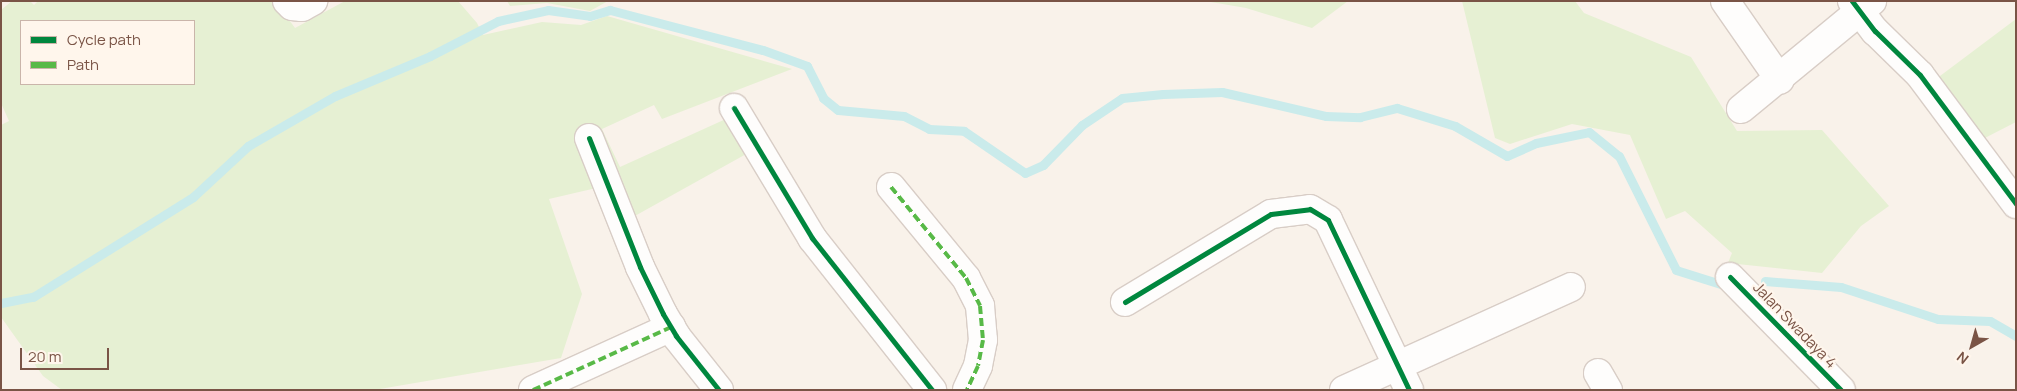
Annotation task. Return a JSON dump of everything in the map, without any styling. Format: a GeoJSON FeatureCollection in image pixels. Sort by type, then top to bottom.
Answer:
{"type":"FeatureCollection","features":[{"type":"Feature","properties":{"kind":"street"},"geometry":{"type":"LineString","coordinates":[[287,1],[292,6],[302,7],[313,1]]}},
{"type":"Feature","properties":{"kind":"street"},"geometry":{"type":"LineString","coordinates":[[1725,1],[1780,80]]}},
{"type":"Feature","properties":{"kind":"street"},"geometry":{"type":"LineString","coordinates":[[1741,109],[1780,80],[1861,5],[1920,75],[2016,204]]}},
{"type":"Feature","properties":{"kind":"street"},"geometry":{"type":"LineString","coordinates":[[734,108],[812,238],[932,390]]}},
{"type":"Feature","properties":{"kind":"street"},"geometry":{"type":"LineString","coordinates":[[589,138],[640,267],[671,327],[719,390]]}},
{"type":"Feature","properties":{"kind":"street"},"geometry":{"type":"LineString","coordinates":[[891,187],[966,278],[980,306],[983,340],[969,389]]}},
{"type":"Feature","properties":{"kind":"street"},"geometry":{"type":"LineString","coordinates":[[1125,302],[1271,214],[1310,209],[1328,220],[1409,390]]}},
{"type":"Feature","properties":{"kind":"street","name":"Jalan Swadaya 4"},"geometry":{"type":"LineString","coordinates":[[1730,277],[1841,390]]}},
{"type":"Feature","properties":{"kind":"street"},"geometry":{"type":"LineString","coordinates":[[1344,390],[1571,287]]}},
{"type":"Feature","properties":{"kind":"street"},"geometry":{"type":"LineString","coordinates":[[533,390],[671,327]]}},
{"type":"Feature","properties":{"kind":"green space"},"geometry":{"type":"Polygon","coordinates":[[[12,1],[30,1],[34,5],[38,1],[275,1],[295,28],[345,1],[458,1],[477,23],[483,35],[542,22],[581,25],[607,16],[792,69],[662,119],[654,105],[602,129],[620,167],[728,118],[748,153],[633,217],[622,182],[549,199],[582,294],[561,358],[374,390],[62,390],[43,376],[1,317],[1,125],[9,121],[1,103],[1,10],[12,1]]]}},
{"type":"Feature","properties":{"kind":"green space"},"geometry":{"type":"Polygon","coordinates":[[[507,1],[608,1],[590,11],[547,3],[510,6],[507,1]]]}},
{"type":"Feature","properties":{"kind":"green space"},"geometry":{"type":"Polygon","coordinates":[[[1205,1],[1348,1],[1312,28],[1246,8],[1205,1]]]}},
{"type":"Feature","properties":{"kind":"green space"},"geometry":{"type":"Polygon","coordinates":[[[1462,1],[1575,1],[1584,13],[1691,57],[1737,131],[1822,130],[1889,206],[1861,226],[1822,273],[1728,263],[1732,253],[1685,211],[1666,219],[1630,135],[1572,124],[1510,144],[1495,138],[1462,1]]]}},
{"type":"Feature","properties":{"kind":"green space"},"geometry":{"type":"Polygon","coordinates":[[[2016,19],[2016,122],[1979,141],[1932,82],[2016,19]]]}},
{"type":"Feature","properties":{"kind":"waterway"},"geometry":{"type":"LineString","coordinates":[[1,303],[33,297],[193,197],[248,146],[335,96],[430,56],[498,21],[548,10],[590,16],[610,10],[763,50],[807,66],[823,98],[838,110],[904,116],[929,129],[964,131],[1025,173],[1043,165],[1082,125],[1122,98],[1163,94],[1222,92],[1326,116],[1360,117],[1397,108],[1455,126],[1507,156],[1536,143],[1589,132],[1619,156],[1676,270],[1724,285]]}},
{"type":"Feature","properties":{"kind":"waterway"},"geometry":{"type":"LineString","coordinates":[[1765,281],[1841,287],[1938,319],[1990,321],[2016,336]]}},
{"type":"Feature","properties":{"kind":"marked path"},"geometry":{"type":"LineString","coordinates":[[891,187],[966,278],[980,306],[983,340],[978,366],[967,390]]}},
{"type":"Feature","properties":{"kind":"marked path"},"geometry":{"type":"LineString","coordinates":[[533,390],[671,327]]}},
{"type":"Feature","properties":{"kind":"cycle path"},"geometry":{"type":"LineString","coordinates":[[1852,1],[1875,31],[1920,75],[2016,204]]}},
{"type":"Feature","properties":{"kind":"cycle path"},"geometry":{"type":"LineString","coordinates":[[734,108],[812,238],[932,390]]}},
{"type":"Feature","properties":{"kind":"cycle path"},"geometry":{"type":"LineString","coordinates":[[589,138],[640,267],[663,314],[676,336],[719,390]]}},
{"type":"Feature","properties":{"kind":"cycle path"},"geometry":{"type":"LineString","coordinates":[[1125,302],[1271,214],[1310,209],[1328,220],[1409,390]]}},
{"type":"Feature","properties":{"kind":"cycle path"},"geometry":{"type":"LineString","coordinates":[[1730,277],[1841,390]]}}]}
